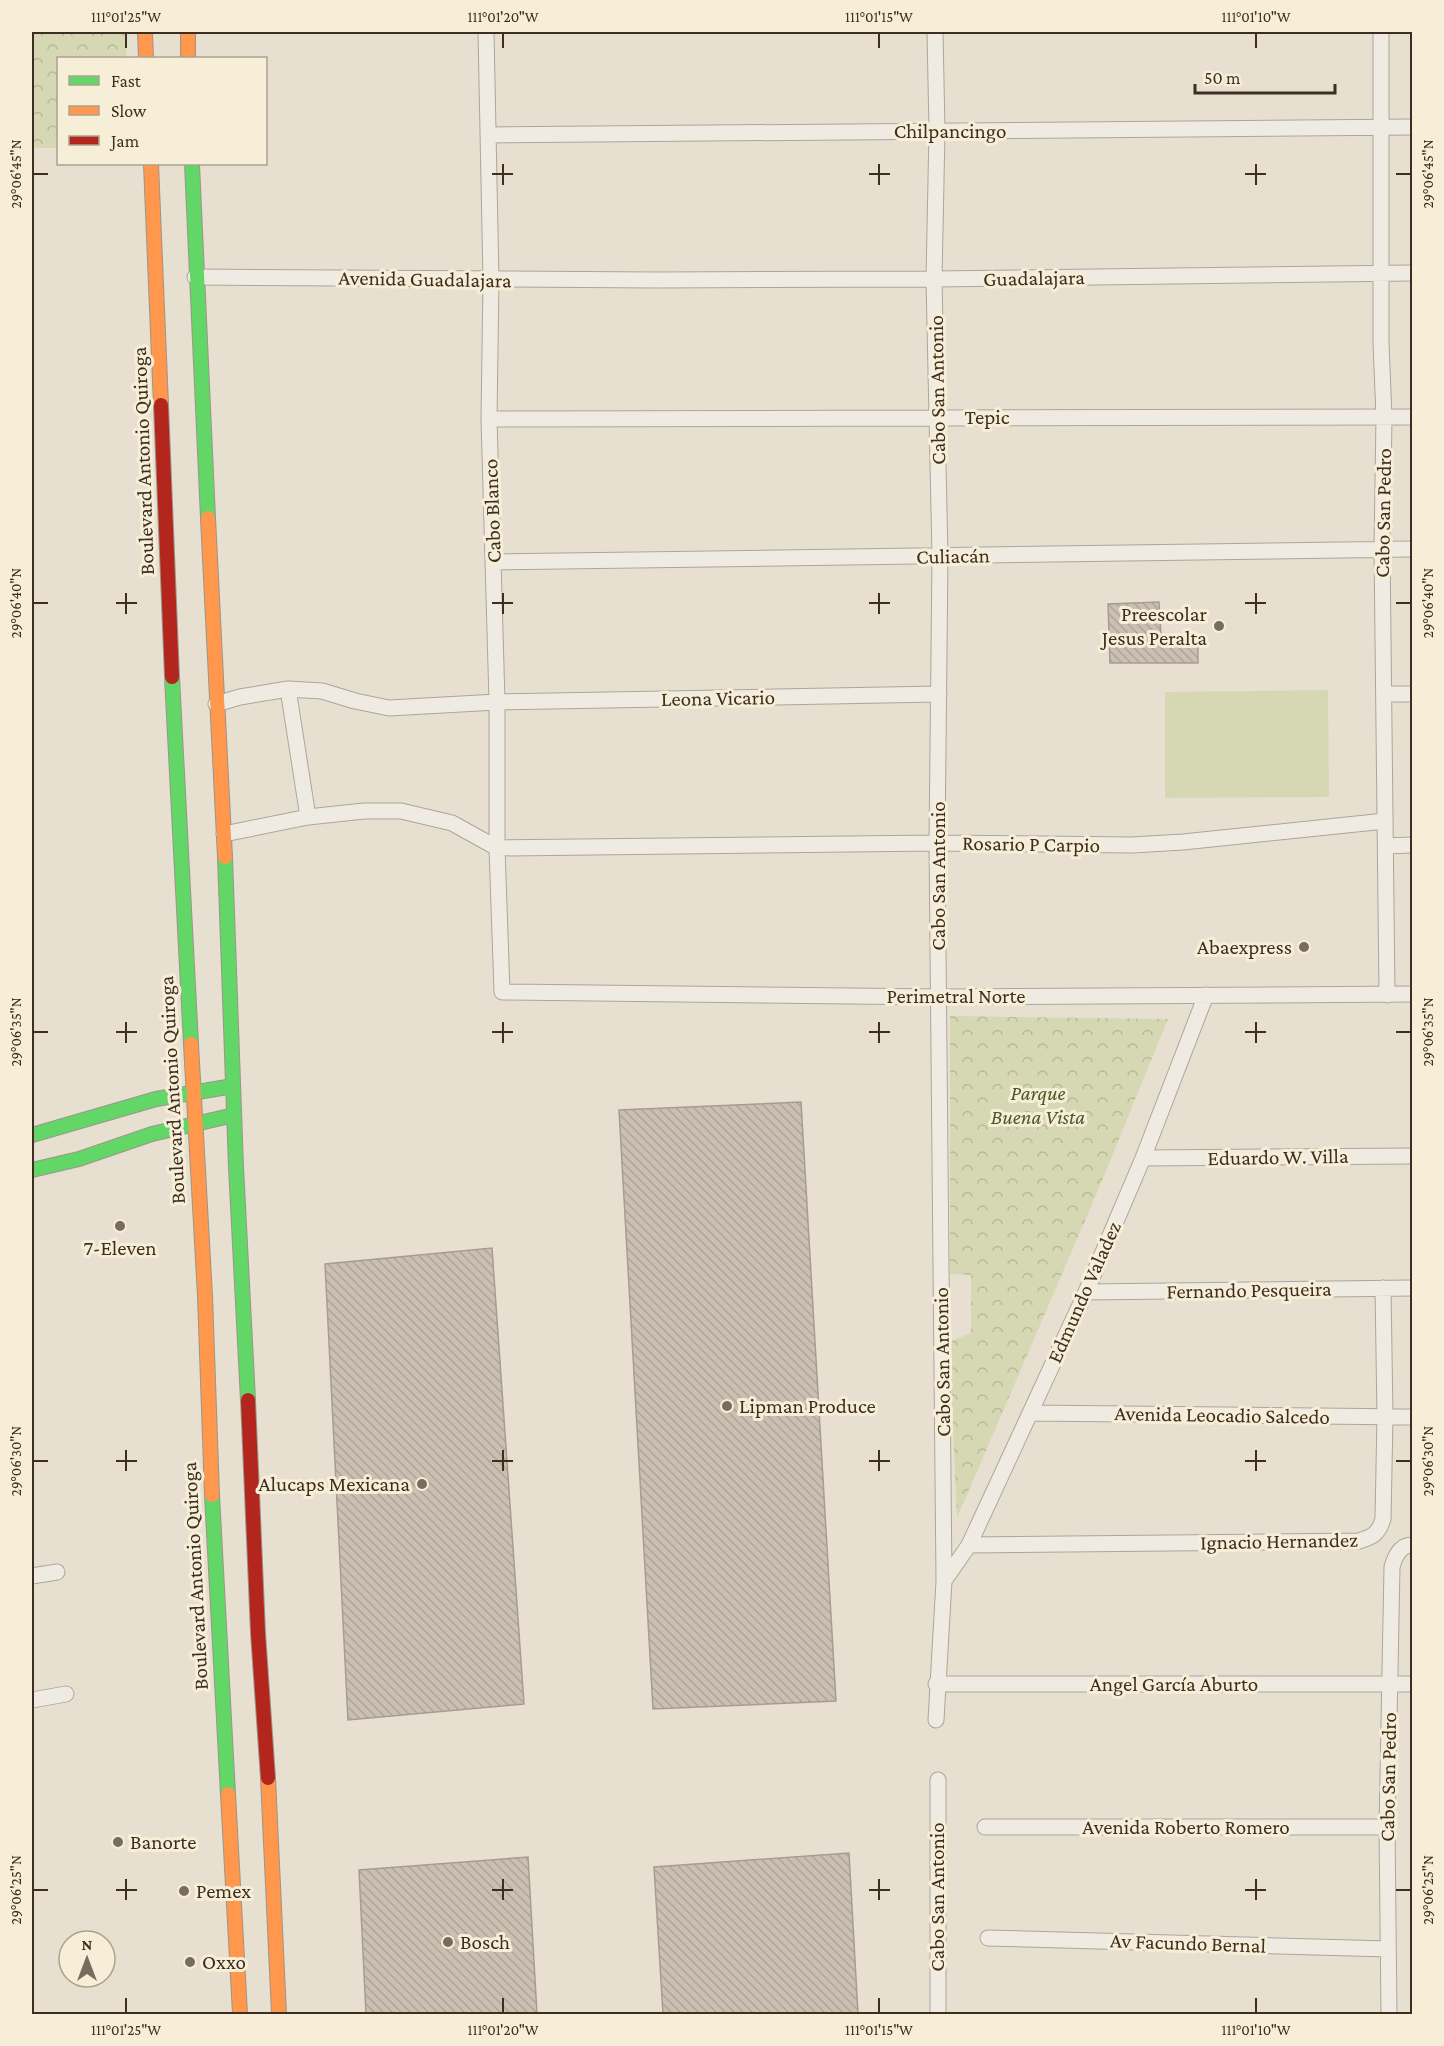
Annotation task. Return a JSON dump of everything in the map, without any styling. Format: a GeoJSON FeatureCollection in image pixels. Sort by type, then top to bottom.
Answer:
{"type":"FeatureCollection","features":[{"type":"Feature","properties":{"kind":"main road"},"geometry":{"type":"LineString","coordinates":[[145,32],[146,57]]}},
{"type":"Feature","properties":{"kind":"main road"},"geometry":{"type":"LineString","coordinates":[[188,32],[188,57]]}},
{"type":"Feature","properties":{"kind":"main road","name":"Boulevard Antonio Quiroga"},"geometry":{"type":"LineString","coordinates":[[151,165],[174,727],[205,1296],[211,1471],[240,2014]]}},
{"type":"Feature","properties":{"kind":"main road"},"geometry":{"type":"LineString","coordinates":[[192,165],[195,277],[224,834],[234,1115],[258,1633],[271,1814],[279,2014]]}},
{"type":"Feature","properties":{"kind":"main road"},"geometry":{"type":"LineString","coordinates":[[32,1135],[103,1113],[193,1091],[233,1086]]}},
{"type":"Feature","properties":{"kind":"main road"},"geometry":{"type":"LineString","coordinates":[[32,1170],[79,1159],[152,1134],[234,1115]]}},
{"type":"Feature","properties":{"kind":"street","name":"Cabo Blanco"},"geometry":{"type":"LineString","coordinates":[[486,32],[491,280],[489,419],[502,990]]}},
{"type":"Feature","properties":{"kind":"street","name":"Cabo San Antonio"},"geometry":{"type":"LineString","coordinates":[[935,32],[937,131],[934,279],[939,417],[940,556],[937,843],[944,1581],[936,1684],[936,1720]]}},
{"type":"Feature","properties":{"kind":"street","name":"Cabo San Pedro"},"geometry":{"type":"LineString","coordinates":[[1381,32],[1381,273],[1384,417],[1382,549],[1387,995]]}},
{"type":"Feature","properties":{"kind":"street","name":"Chilpancingo"},"geometry":{"type":"LineString","coordinates":[[488,135],[1413,127]]}},
{"type":"Feature","properties":{"kind":"street","name":"Guadalajara"},"geometry":{"type":"LineString","coordinates":[[656,280],[1413,273]]}},
{"type":"Feature","properties":{"kind":"street","name":"Avenida Guadalajara"},"geometry":{"type":"LineString","coordinates":[[195,277],[656,280]]}},
{"type":"Feature","properties":{"kind":"street","name":"Tepic"},"geometry":{"type":"LineString","coordinates":[[489,419],[1413,417]]}},
{"type":"Feature","properties":{"kind":"street","name":"Culiacán"},"geometry":{"type":"LineString","coordinates":[[494,562],[1413,549]]}},
{"type":"Feature","properties":{"kind":"street","name":"Leona Vicario"},"geometry":{"type":"LineString","coordinates":[[216,704],[240,696],[288,689],[322,691],[389,708],[497,702],[939,694]]}},
{"type":"Feature","properties":{"kind":"street"},"geometry":{"type":"LineString","coordinates":[[288,689],[308,817]]}},
{"type":"Feature","properties":{"kind":"street"},"geometry":{"type":"LineString","coordinates":[[1384,694],[1413,694]]}},
{"type":"Feature","properties":{"kind":"street"},"geometry":{"type":"LineString","coordinates":[[224,834],[308,817],[364,811],[401,811],[452,823],[497,848]]}},
{"type":"Feature","properties":{"kind":"street","name":"Rosario P Carpio"},"geometry":{"type":"LineString","coordinates":[[497,848],[937,843],[1159,844],[1385,821]]}},
{"type":"Feature","properties":{"kind":"street"},"geometry":{"type":"LineString","coordinates":[[1386,846],[1413,845]]}},
{"type":"Feature","properties":{"kind":"street","name":"Perimetral Norte"},"geometry":{"type":"LineString","coordinates":[[502,990],[504,993],[940,997],[1413,994]]}},
{"type":"Feature","properties":{"kind":"street","name":"Edmundo Valadez"},"geometry":{"type":"LineString","coordinates":[[944,1581],[969,1545],[1086,1292],[1143,1158],[1206,995]]}},
{"type":"Feature","properties":{"kind":"street","name":"Eduardo W. Villa"},"geometry":{"type":"LineString","coordinates":[[1143,1158],[1413,1156]]}},
{"type":"Feature","properties":{"kind":"street","name":"Ignacio Hernandez"},"geometry":{"type":"LineString","coordinates":[[969,1545],[1359,1541],[1370,1538],[1380,1530],[1383,1519],[1385,1417],[1383,1288]]}},
{"type":"Feature","properties":{"kind":"street","name":"Fernando Pesqueira"},"geometry":{"type":"LineString","coordinates":[[1086,1292],[1413,1288]]}},
{"type":"Feature","properties":{"kind":"street","name":"Avenida Leocadio Salcedo"},"geometry":{"type":"LineString","coordinates":[[1031,1413],[1413,1417]]}},
{"type":"Feature","properties":{"kind":"street","name":"Cabo San Pedro"},"geometry":{"type":"LineString","coordinates":[[1389,2014],[1387,1827],[1392,1567],[1396,1554],[1410,1545]]}},
{"type":"Feature","properties":{"kind":"street"},"geometry":{"type":"LineString","coordinates":[[32,1576],[57,1572]]}},
{"type":"Feature","properties":{"kind":"street","name":"Angel García Aburto"},"geometry":{"type":"LineString","coordinates":[[936,1684],[1413,1684]]}},
{"type":"Feature","properties":{"kind":"street"},"geometry":{"type":"LineString","coordinates":[[32,1700],[66,1694]]}},
{"type":"Feature","properties":{"kind":"street","name":"Cabo San Antonio"},"geometry":{"type":"LineString","coordinates":[[938,1780],[938,2014]]}},
{"type":"Feature","properties":{"kind":"street","name":"Avenida Roberto Romero"},"geometry":{"type":"LineString","coordinates":[[985,1827],[1387,1827]]}},
{"type":"Feature","properties":{"kind":"street","name":"Av Facundo Bernal"},"geometry":{"type":"LineString","coordinates":[[988,1938],[1388,1949]]}},
{"type":"Feature","properties":{"kind":"green space"},"geometry":{"type":"Polygon","coordinates":[[[32,32],[125,32],[127,57],[57,57],[57,148],[32,148],[32,32]]]}},
{"type":"Feature","properties":{"kind":"green space"},"geometry":{"type":"Polygon","coordinates":[[[1328,690],[1329,797],[1165,798],[1165,692],[1328,690]]]}},
{"type":"Feature","properties":{"kind":"green space","name":"Parque Buena Vista"},"geometry":{"type":"Polygon","coordinates":[[[950,1016],[1168,1019],[1099,1188],[957,1518],[949,1342],[971,1333],[971,1275],[950,1274],[950,1016]]]}},
{"type":"Feature","properties":{"kind":"building"},"geometry":{"type":"Polygon","coordinates":[[[1159,602],[1161,636],[1198,636],[1198,663],[1110,663],[1108,604],[1159,602]]]}},
{"type":"Feature","properties":{"kind":"building","name":"Lipman Produce"},"geometry":{"type":"Polygon","coordinates":[[[801,1102],[836,1701],[653,1709],[619,1110],[801,1102]]]}},
{"type":"Feature","properties":{"kind":"building","name":"Alucaps Mexicana"},"geometry":{"type":"Polygon","coordinates":[[[492,1248],[524,1704],[348,1720],[325,1264],[492,1248]]]}},
{"type":"Feature","properties":{"kind":"building"},"geometry":{"type":"Polygon","coordinates":[[[849,1853],[858,2014],[663,2014],[654,1867],[849,1853]]]}},
{"type":"Feature","properties":{"kind":"building","name":"Bosch"},"geometry":{"type":"Polygon","coordinates":[[[528,1857],[537,2014],[366,2014],[359,1870],[528,1857]]]}},
{"type":"Feature","properties":{"kind":"traffic: fast"},"geometry":{"type":"LineString","coordinates":[[192,165],[208,518]]}},
{"type":"Feature","properties":{"kind":"traffic: fast"},"geometry":{"type":"LineString","coordinates":[[172,677],[191,1044]]}},
{"type":"Feature","properties":{"kind":"traffic: fast"},"geometry":{"type":"LineString","coordinates":[[225,857],[236,1167],[248,1400]]}},
{"type":"Feature","properties":{"kind":"traffic: fast"},"geometry":{"type":"LineString","coordinates":[[32,1135],[156,1099],[233,1086]]}},
{"type":"Feature","properties":{"kind":"traffic: fast"},"geometry":{"type":"LineString","coordinates":[[32,1170],[79,1159],[152,1134],[234,1115]]}},
{"type":"Feature","properties":{"kind":"traffic: fast"},"geometry":{"type":"LineString","coordinates":[[212,1495],[228,1794]]}},
{"type":"Feature","properties":{"kind":"traffic: slow"},"geometry":{"type":"LineString","coordinates":[[145,32],[146,57]]}},
{"type":"Feature","properties":{"kind":"traffic: slow"},"geometry":{"type":"LineString","coordinates":[[188,32],[188,57]]}},
{"type":"Feature","properties":{"kind":"traffic: slow"},"geometry":{"type":"LineString","coordinates":[[151,165],[161,405]]}},
{"type":"Feature","properties":{"kind":"traffic: slow"},"geometry":{"type":"LineString","coordinates":[[208,518],[225,857]]}},
{"type":"Feature","properties":{"kind":"traffic: slow"},"geometry":{"type":"LineString","coordinates":[[191,1044],[205,1296],[212,1495]]}},
{"type":"Feature","properties":{"kind":"traffic: slow"},"geometry":{"type":"LineString","coordinates":[[268,1778],[279,2014]]}},
{"type":"Feature","properties":{"kind":"traffic: slow"},"geometry":{"type":"LineString","coordinates":[[228,1794],[240,2014]]}},
{"type":"Feature","properties":{"kind":"traffic: jam"},"geometry":{"type":"LineString","coordinates":[[161,405],[172,677]]}},
{"type":"Feature","properties":{"kind":"traffic: jam"},"geometry":{"type":"LineString","coordinates":[[248,1400],[258,1633],[268,1778]]}},
{"type":"Feature","properties":{"kind":"place","name":"Preescolar Jesus Peralta"},"geometry":{"type":"Point","coordinates":[1219,626]}},
{"type":"Feature","properties":{"kind":"place","name":"Abaexpress"},"geometry":{"type":"Point","coordinates":[1304,947]}},
{"type":"Feature","properties":{"kind":"place","name":"7-Eleven"},"geometry":{"type":"Point","coordinates":[120,1226]}},
{"type":"Feature","properties":{"kind":"place","name":"Lipman Produce"},"geometry":{"type":"Point","coordinates":[727,1406]}},
{"type":"Feature","properties":{"kind":"place","name":"Alucaps Mexicana"},"geometry":{"type":"Point","coordinates":[422,1484]}},
{"type":"Feature","properties":{"kind":"place","name":"Banorte"},"geometry":{"type":"Point","coordinates":[118,1842]}},
{"type":"Feature","properties":{"kind":"place","name":"Pemex"},"geometry":{"type":"Point","coordinates":[184,1891]}},
{"type":"Feature","properties":{"kind":"place","name":"Bosch"},"geometry":{"type":"Point","coordinates":[448,1942]}},
{"type":"Feature","properties":{"kind":"place","name":"Oxxo"},"geometry":{"type":"Point","coordinates":[190,1962]}}]}
